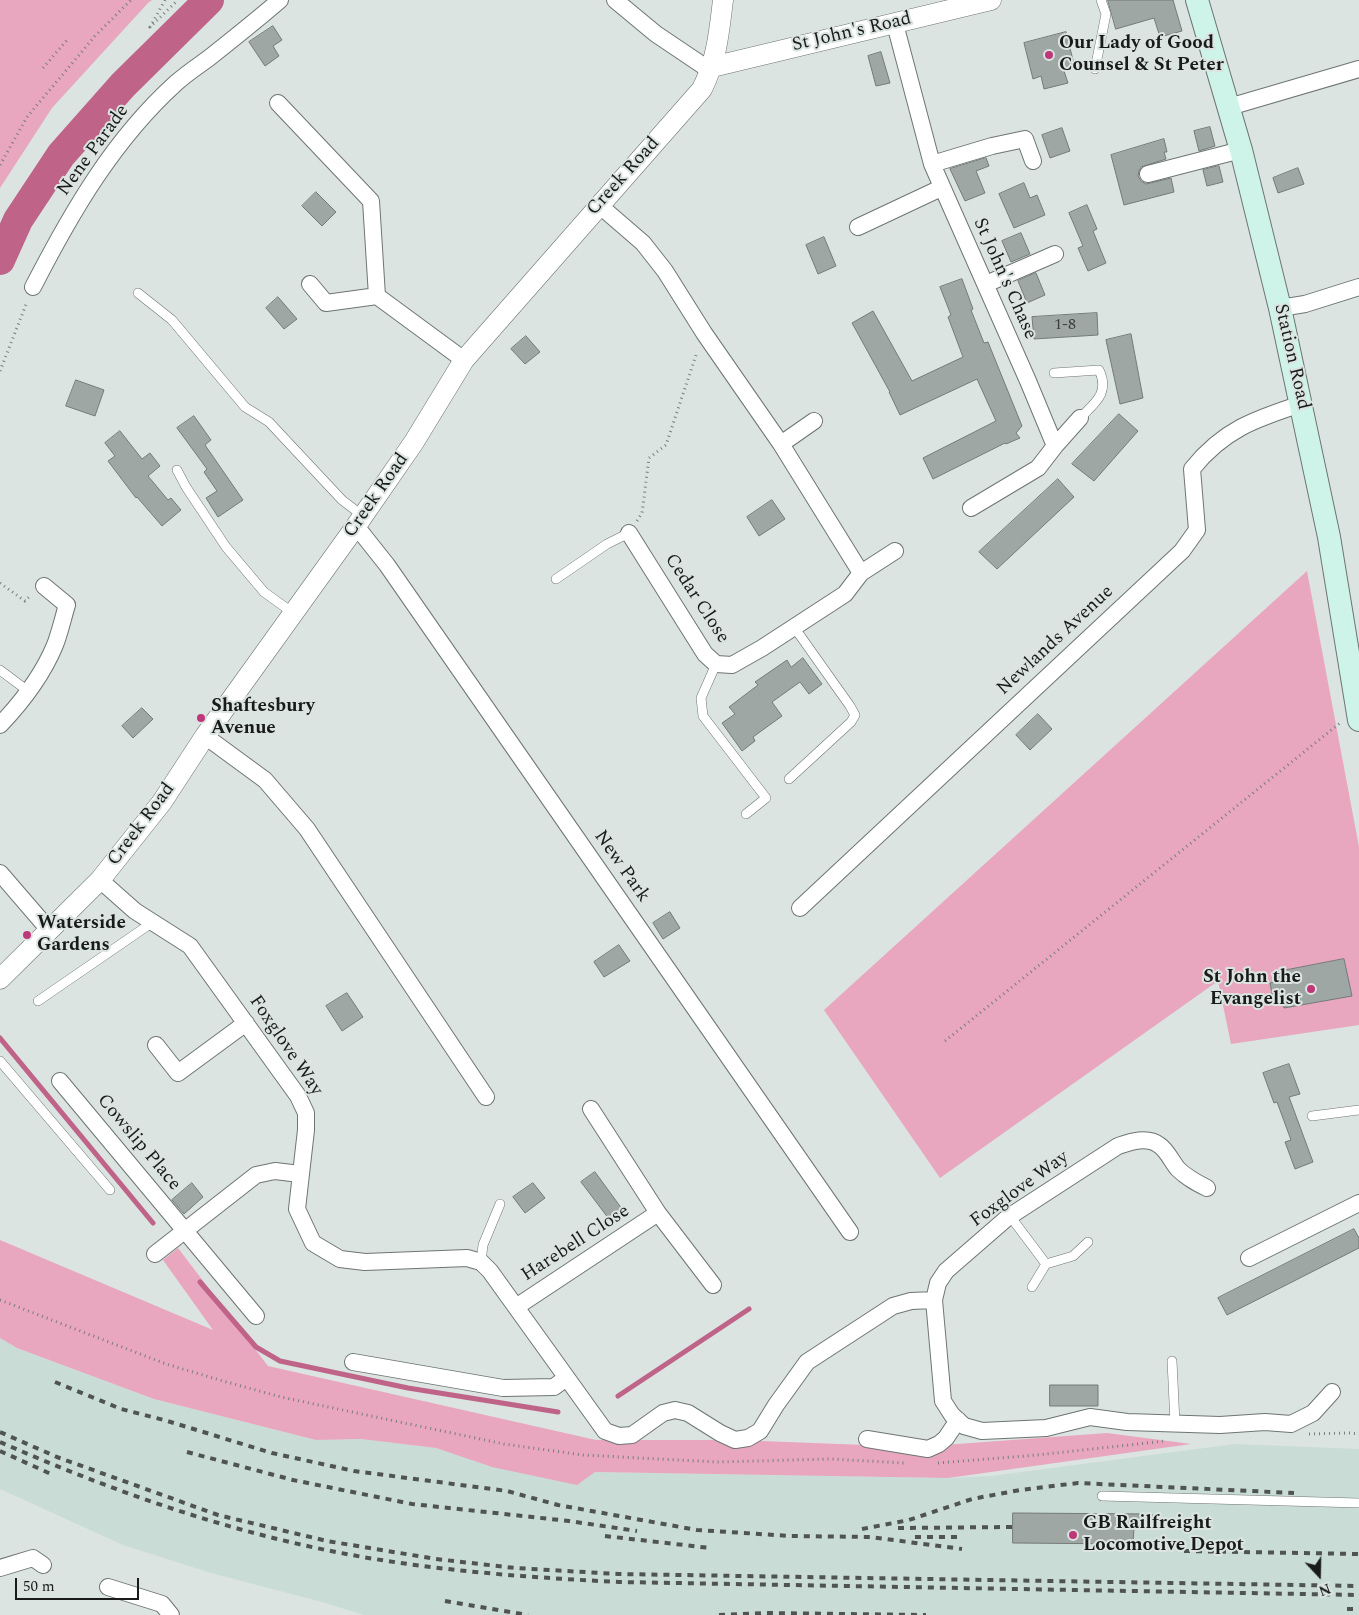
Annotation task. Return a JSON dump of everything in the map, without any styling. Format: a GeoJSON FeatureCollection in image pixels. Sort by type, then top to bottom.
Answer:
{"type":"FeatureCollection","features":[{"type":"Feature","properties":{"kind":"main road","name":"Station Road"},"geometry":{"type":"LineString","coordinates":[[1197,0],[1241,150],[1280,308],[1329,537],[1355,676],[1358,716]]}},
{"type":"Feature","properties":{"kind":"street","name":"Nene Parade"},"geometry":{"type":"LineString","coordinates":[[33,287],[62,230],[98,174],[130,130],[176,82],[210,58],[280,0]]}},
{"type":"Feature","properties":{"kind":"street"},"geometry":{"type":"LineString","coordinates":[[615,0],[656,34],[711,69]]}},
{"type":"Feature","properties":{"kind":"street","name":"Creek Road"},"geometry":{"type":"LineString","coordinates":[[0,979],[100,880],[162,802],[205,736],[414,442],[464,360],[702,89],[711,69],[719,35],[722,0]]}},
{"type":"Feature","properties":{"kind":"street","name":"St John's Road"},"geometry":{"type":"LineString","coordinates":[[711,69],[991,0]]}},
{"type":"Feature","properties":{"kind":"street","name":"St John's Chase"},"geometry":{"type":"LineString","coordinates":[[894,24],[932,164],[941,188],[986,284],[1055,446]]}},
{"type":"Feature","properties":{"kind":"street"},"geometry":{"type":"LineString","coordinates":[[1229,107],[1359,70]]}},
{"type":"Feature","properties":{"kind":"street"},"geometry":{"type":"LineString","coordinates":[[278,103],[371,201],[377,296]]}},
{"type":"Feature","properties":{"kind":"street"},"geometry":{"type":"LineString","coordinates":[[932,164],[992,146],[1025,140],[1033,161]]}},
{"type":"Feature","properties":{"kind":"street"},"geometry":{"type":"LineString","coordinates":[[1148,174],[1241,150]]}},
{"type":"Feature","properties":{"kind":"street"},"geometry":{"type":"LineString","coordinates":[[858,227],[941,188]]}},
{"type":"Feature","properties":{"kind":"street"},"geometry":{"type":"LineString","coordinates":[[599,205],[643,243],[665,271],[704,333],[781,444],[861,573]]}},
{"type":"Feature","properties":{"kind":"street"},"geometry":{"type":"LineString","coordinates":[[986,284],[1055,254]]}},
{"type":"Feature","properties":{"kind":"street"},"geometry":{"type":"LineString","coordinates":[[310,284],[326,303],[377,296],[464,360]]}},
{"type":"Feature","properties":{"kind":"street"},"geometry":{"type":"LineString","coordinates":[[1280,308],[1304,304],[1359,287]]}},
{"type":"Feature","properties":{"kind":"street","name":"Newlands Avenue"},"geometry":{"type":"LineString","coordinates":[[800,908],[1182,551],[1197,530],[1192,469],[1206,452],[1226,436],[1254,420],[1301,404]]}},
{"type":"Feature","properties":{"kind":"street"},"geometry":{"type":"LineString","coordinates":[[971,508],[1038,468],[1080,418]]}},
{"type":"Feature","properties":{"kind":"street"},"geometry":{"type":"LineString","coordinates":[[781,444],[814,421]]}},
{"type":"Feature","properties":{"kind":"street","name":"New Park"},"geometry":{"type":"LineString","coordinates":[[359,521],[392,574],[850,1232]]}},
{"type":"Feature","properties":{"kind":"street","name":"Cedar Close"},"geometry":{"type":"LineString","coordinates":[[629,533],[705,654],[716,664],[732,665],[794,627],[845,594],[861,573],[895,551]]}},
{"type":"Feature","properties":{"kind":"street"},"geometry":{"type":"LineString","coordinates":[[0,725],[28,691],[54,646],[67,604],[44,586]]}},
{"type":"Feature","properties":{"kind":"street"},"geometry":{"type":"LineString","coordinates":[[205,736],[265,780],[307,829],[486,1097]]}},
{"type":"Feature","properties":{"kind":"street"},"geometry":{"type":"LineString","coordinates":[[0,873],[50,931]]}},
{"type":"Feature","properties":{"kind":"street","name":"Foxglove Way"},"geometry":{"type":"LineString","coordinates":[[100,880],[135,910],[190,946],[298,1096],[306,1113],[306,1130],[297,1209],[313,1243],[340,1259],[365,1262],[467,1258],[481,1262]]}},
{"type":"Feature","properties":{"kind":"street"},"geometry":{"type":"LineString","coordinates":[[156,1045],[178,1073],[246,1024]]}},
{"type":"Feature","properties":{"kind":"street","name":"Cowslip Place"},"geometry":{"type":"LineString","coordinates":[[60,1081],[256,1316]]}},
{"type":"Feature","properties":{"kind":"street","name":"Harebell Close"},"geometry":{"type":"LineString","coordinates":[[591,1109],[658,1214],[713,1285]]}},
{"type":"Feature","properties":{"kind":"street","name":"Foxglove Way"},"geometry":{"type":"LineString","coordinates":[[934,1300],[938,1283],[946,1271],[1010,1216],[1118,1146],[1149,1140],[1160,1145],[1178,1169],[1191,1180],[1207,1188]]}},
{"type":"Feature","properties":{"kind":"street"},"geometry":{"type":"LineString","coordinates":[[155,1254],[256,1175],[274,1172],[300,1174]]}},
{"type":"Feature","properties":{"kind":"street"},"geometry":{"type":"LineString","coordinates":[[1249,1258],[1359,1203]]}},
{"type":"Feature","properties":{"kind":"street","name":"Harebell Close"},"geometry":{"type":"LineString","coordinates":[[516,1307],[658,1214]]}},
{"type":"Feature","properties":{"kind":"street"},"geometry":{"type":"LineString","coordinates":[[481,1262],[490,1270],[605,1430],[619,1436],[632,1435],[663,1413],[675,1410],[688,1413],[720,1434],[735,1440],[748,1438],[760,1431],[776,1404],[807,1362],[892,1306],[911,1301],[934,1300],[943,1402],[964,1426],[982,1431],[1046,1428],[1090,1417],[1127,1422],[1220,1425],[1265,1422],[1291,1424],[1313,1412],[1332,1392]]}},
{"type":"Feature","properties":{"kind":"street"},"geometry":{"type":"LineString","coordinates":[[353,1362],[503,1388],[554,1387],[566,1378]]}},
{"type":"Feature","properties":{"kind":"street"},"geometry":{"type":"LineString","coordinates":[[867,1438],[928,1448],[939,1444],[946,1438],[958,1420]]}},
{"type":"Feature","properties":{"kind":"street"},"geometry":{"type":"LineString","coordinates":[[0,1568],[33,1558],[43,1565]]}},
{"type":"Feature","properties":{"kind":"street"},"geometry":{"type":"LineString","coordinates":[[108,1587],[162,1604],[171,1615]]}},
{"type":"Feature","properties":{"kind":"lane"},"geometry":{"type":"LineString","coordinates":[[1095,69],[1106,14],[1101,0]]}},
{"type":"Feature","properties":{"kind":"lane"},"geometry":{"type":"LineString","coordinates":[[138,293],[172,320],[245,407],[269,422],[342,500],[359,521]]}},
{"type":"Feature","properties":{"kind":"lane"},"geometry":{"type":"LineString","coordinates":[[1054,373],[1099,370],[1103,380],[1100,398],[1080,418]]}},
{"type":"Feature","properties":{"kind":"lane"},"geometry":{"type":"LineString","coordinates":[[177,470],[226,548],[264,592],[293,613]]}},
{"type":"Feature","properties":{"kind":"lane"},"geometry":{"type":"LineString","coordinates":[[556,578],[607,544],[629,533]]}},
{"type":"Feature","properties":{"kind":"lane"},"geometry":{"type":"LineString","coordinates":[[789,779],[851,722],[855,716],[850,706],[794,627]]}},
{"type":"Feature","properties":{"kind":"lane"},"geometry":{"type":"LineString","coordinates":[[716,664],[701,698],[703,716],[766,798],[746,814]]}},
{"type":"Feature","properties":{"kind":"lane"},"geometry":{"type":"LineString","coordinates":[[0,670],[28,691]]}},
{"type":"Feature","properties":{"kind":"lane"},"geometry":{"type":"LineString","coordinates":[[38,1002],[153,922]]}},
{"type":"Feature","properties":{"kind":"lane"},"geometry":{"type":"LineString","coordinates":[[0,1061],[110,1190]]}},
{"type":"Feature","properties":{"kind":"lane"},"geometry":{"type":"LineString","coordinates":[[1312,1116],[1359,1110]]}},
{"type":"Feature","properties":{"kind":"lane"},"geometry":{"type":"LineString","coordinates":[[481,1262],[484,1245],[500,1204]]}},
{"type":"Feature","properties":{"kind":"lane"},"geometry":{"type":"LineString","coordinates":[[1010,1216],[1046,1264]]}},
{"type":"Feature","properties":{"kind":"lane"},"geometry":{"type":"LineString","coordinates":[[1032,1287],[1046,1264],[1073,1256],[1088,1242]]}},
{"type":"Feature","properties":{"kind":"lane"},"geometry":{"type":"LineString","coordinates":[[1172,1361],[1176,1423]]}},
{"type":"Feature","properties":{"kind":"lane"},"geometry":{"type":"LineString","coordinates":[[1102,1496],[1359,1503]]}},
{"type":"Feature","properties":{"kind":"path"},"geometry":{"type":"LineString","coordinates":[[0,165],[27,117],[95,36],[131,0]]}},
{"type":"Feature","properties":{"kind":"path"},"geometry":{"type":"LineString","coordinates":[[165,0],[150,27],[178,0]]}},
{"type":"Feature","properties":{"kind":"path"},"geometry":{"type":"LineString","coordinates":[[43,68],[67,40]]}},
{"type":"Feature","properties":{"kind":"path"},"geometry":{"type":"LineString","coordinates":[[0,371],[33,287]]}},
{"type":"Feature","properties":{"kind":"path"},"geometry":{"type":"LineString","coordinates":[[629,533],[642,513],[649,458],[666,445],[704,333]]}},
{"type":"Feature","properties":{"kind":"path"},"geometry":{"type":"LineString","coordinates":[[0,583],[25,601],[44,586]]}},
{"type":"Feature","properties":{"kind":"path"},"geometry":{"type":"LineString","coordinates":[[945,1041],[1336,726],[1358,716]]}},
{"type":"Feature","properties":{"kind":"shaded area"},"geometry":{"type":"Polygon","coordinates":[[[0,0],[152,0],[52,108],[0,188],[0,0]]]}},
{"type":"Feature","properties":{"kind":"shaded area"},"geometry":{"type":"Polygon","coordinates":[[[1307,571],[1359,847],[1359,1025],[1231,1044],[1218,981],[940,1178],[824,1010],[1307,571]]]}},
{"type":"Feature","properties":{"kind":"shaded area"},"geometry":{"type":"Polygon","coordinates":[[[0,1240],[213,1330],[163,1260],[178,1248],[268,1366],[596,1440],[735,1440],[917,1447],[1107,1433],[1191,1444],[948,1478],[595,1472],[577,1485],[492,1467],[436,1448],[361,1439],[316,1440],[154,1399],[17,1348],[0,1338],[0,1240]]]}},
{"type":"Feature","properties":{"kind":"shaded area"},"geometry":{"type":"Polygon","coordinates":[[[0,1338],[17,1348],[154,1399],[316,1440],[361,1439],[436,1448],[492,1467],[595,1472],[948,1478],[991,1476],[1235,1444],[1359,1449],[1359,1615],[364,1615],[211,1573],[123,1545],[0,1489],[0,1338]]]}},
{"type":"Feature","properties":{"kind":"building"},"geometry":{"type":"Polygon","coordinates":[[[1108,0],[1173,0],[1182,31],[1160,37],[1154,18],[1116,29],[1108,0]]]}},
{"type":"Feature","properties":{"kind":"building"},"geometry":{"type":"Polygon","coordinates":[[[273,26],[282,40],[273,46],[279,56],[265,66],[249,42],[273,26]]]}},
{"type":"Feature","properties":{"kind":"building","name":"Our Lady of Good Counsel & St Peter"},"geometry":{"type":"Polygon","coordinates":[[[1066,32],[1075,68],[1064,71],[1068,83],[1044,89],[1041,76],[1033,79],[1024,43],[1066,32]]]}},
{"type":"Feature","properties":{"kind":"building"},"geometry":{"type":"Polygon","coordinates":[[[881,52],[890,83],[876,86],[868,56],[881,52]]]}},
{"type":"Feature","properties":{"kind":"building"},"geometry":{"type":"Polygon","coordinates":[[[1210,127],[1215,146],[1199,151],[1194,131],[1210,127]]]}},
{"type":"Feature","properties":{"kind":"building"},"geometry":{"type":"Polygon","coordinates":[[[1062,128],[1070,151],[1050,158],[1042,135],[1062,128]]]}},
{"type":"Feature","properties":{"kind":"building"},"geometry":{"type":"Polygon","coordinates":[[[1164,139],[1167,152],[1164,152],[1166,159],[1141,167],[1138,176],[1146,184],[1171,178],[1174,192],[1124,205],[1111,155],[1164,139]]]}},
{"type":"Feature","properties":{"kind":"building"},"geometry":{"type":"Polygon","coordinates":[[[986,158],[989,166],[976,171],[985,193],[965,201],[950,169],[986,158]]]}},
{"type":"Feature","properties":{"kind":"building"},"geometry":{"type":"Polygon","coordinates":[[[1219,166],[1223,182],[1207,186],[1203,170],[1219,166]]]}},
{"type":"Feature","properties":{"kind":"building"},"geometry":{"type":"Polygon","coordinates":[[[1298,168],[1304,184],[1278,193],[1273,178],[1298,168]]]}},
{"type":"Feature","properties":{"kind":"building"},"geometry":{"type":"Polygon","coordinates":[[[1024,183],[1030,198],[1037,195],[1045,215],[1014,228],[999,194],[1024,183]]]}},
{"type":"Feature","properties":{"kind":"building"},"geometry":{"type":"Polygon","coordinates":[[[316,192],[336,212],[322,226],[302,206],[316,192]]]}},
{"type":"Feature","properties":{"kind":"building"},"geometry":{"type":"Polygon","coordinates":[[[1087,205],[1097,229],[1093,231],[1106,263],[1088,271],[1078,248],[1083,246],[1069,213],[1087,205]]]}},
{"type":"Feature","properties":{"kind":"building"},"geometry":{"type":"Polygon","coordinates":[[[1021,233],[1030,254],[1011,262],[1002,241],[1021,233]]]}},
{"type":"Feature","properties":{"kind":"building"},"geometry":{"type":"Polygon","coordinates":[[[824,237],[836,266],[818,274],[806,245],[824,237]]]}},
{"type":"Feature","properties":{"kind":"building"},"geometry":{"type":"Polygon","coordinates":[[[1036,273],[1045,295],[1027,303],[1018,281],[1036,273]]]}},
{"type":"Feature","properties":{"kind":"building"},"geometry":{"type":"Polygon","coordinates":[[[962,279],[973,309],[971,310],[984,343],[988,342],[1022,426],[1016,433],[1020,438],[1005,443],[933,479],[923,458],[996,421],[977,379],[900,415],[890,392],[852,323],[873,311],[912,381],[963,357],[948,317],[951,315],[940,287],[962,279]]]}},
{"type":"Feature","properties":{"kind":"building"},"geometry":{"type":"Polygon","coordinates":[[[278,297],[297,319],[284,329],[266,308],[278,297]]]}},
{"type":"Feature","properties":{"kind":"building"},"geometry":{"type":"Polygon","coordinates":[[[1097,313],[1098,335],[1034,339],[1032,317],[1097,313]]]}},
{"type":"Feature","properties":{"kind":"building"},"geometry":{"type":"Polygon","coordinates":[[[1131,334],[1143,398],[1120,404],[1106,340],[1131,334]]]}},
{"type":"Feature","properties":{"kind":"building"},"geometry":{"type":"Polygon","coordinates":[[[526,336],[540,352],[525,364],[511,349],[526,336]]]}},
{"type":"Feature","properties":{"kind":"building"},"geometry":{"type":"Polygon","coordinates":[[[76,380],[104,390],[95,416],[66,406],[76,380]]]}},
{"type":"Feature","properties":{"kind":"building"},"geometry":{"type":"Polygon","coordinates":[[[1119,414],[1138,431],[1094,481],[1072,464],[1119,414]]]}},
{"type":"Feature","properties":{"kind":"building"},"geometry":{"type":"Polygon","coordinates":[[[194,416],[211,440],[205,445],[243,500],[218,517],[206,498],[217,491],[204,472],[207,469],[177,428],[194,416]]]}},
{"type":"Feature","properties":{"kind":"building"},"geometry":{"type":"Polygon","coordinates":[[[120,431],[142,459],[150,453],[160,466],[148,476],[168,500],[171,498],[181,510],[162,526],[136,498],[108,461],[115,456],[105,443],[120,431]]]}},
{"type":"Feature","properties":{"kind":"building"},"geometry":{"type":"Polygon","coordinates":[[[1058,479],[1074,497],[997,569],[979,552],[1058,479]]]}},
{"type":"Feature","properties":{"kind":"building"},"geometry":{"type":"Polygon","coordinates":[[[772,500],[785,519],[759,536],[747,517],[772,500]]]}},
{"type":"Feature","properties":{"kind":"building"},"geometry":{"type":"Polygon","coordinates":[[[803,658],[822,684],[809,694],[800,682],[772,702],[782,716],[753,737],[755,741],[742,751],[722,723],[735,714],[729,707],[758,685],[755,682],[787,660],[791,667],[803,658]]]}},
{"type":"Feature","properties":{"kind":"building"},"geometry":{"type":"Polygon","coordinates":[[[142,708],[153,719],[133,738],[122,726],[142,708]]]}},
{"type":"Feature","properties":{"kind":"building"},"geometry":{"type":"Polygon","coordinates":[[[1038,714],[1052,729],[1030,750],[1016,735],[1038,714]]]}},
{"type":"Feature","properties":{"kind":"building"},"geometry":{"type":"Polygon","coordinates":[[[670,912],[680,928],[663,939],[653,923],[670,912]]]}},
{"type":"Feature","properties":{"kind":"building"},"geometry":{"type":"Polygon","coordinates":[[[619,945],[630,961],[604,977],[594,962],[619,945]]]}},
{"type":"Feature","properties":{"kind":"building","name":"St John the Evangelist"},"geometry":{"type":"Polygon","coordinates":[[[1344,959],[1352,996],[1284,1008],[1283,1002],[1274,1004],[1270,983],[1279,981],[1277,972],[1344,959]]]}},
{"type":"Feature","properties":{"kind":"building"},"geometry":{"type":"Polygon","coordinates":[[[347,993],[363,1017],[342,1031],[326,1006],[347,993]]]}},
{"type":"Feature","properties":{"kind":"building"},"geometry":{"type":"Polygon","coordinates":[[[1289,1064],[1300,1094],[1289,1097],[1313,1162],[1295,1169],[1285,1142],[1291,1140],[1277,1102],[1274,1103],[1263,1073],[1289,1064]]]}},
{"type":"Feature","properties":{"kind":"building"},"geometry":{"type":"Polygon","coordinates":[[[595,1172],[625,1213],[612,1223],[581,1182],[595,1172]]]}},
{"type":"Feature","properties":{"kind":"building"},"geometry":{"type":"Polygon","coordinates":[[[192,1183],[203,1197],[184,1214],[172,1200],[192,1183]]]}},
{"type":"Feature","properties":{"kind":"building"},"geometry":{"type":"Polygon","coordinates":[[[533,1183],[545,1198],[525,1213],[513,1197],[533,1183]]]}},
{"type":"Feature","properties":{"kind":"building"},"geometry":{"type":"Polygon","coordinates":[[[1354,1229],[1359,1238],[1359,1248],[1227,1315],[1218,1298],[1354,1229]]]}},
{"type":"Feature","properties":{"kind":"building"},"geometry":{"type":"Polygon","coordinates":[[[1050,1385],[1098,1385],[1098,1406],[1050,1406],[1050,1385]]]}},
{"type":"Feature","properties":{"kind":"building","name":"GB Railfreight Locomotive Depot"},"geometry":{"type":"Polygon","coordinates":[[[1013,1513],[1152,1514],[1152,1528],[1134,1527],[1133,1544],[1013,1543],[1013,1513]]]}},
{"type":"Feature","properties":{"kind":"waterway"},"geometry":{"type":"LineString","coordinates":[[0,260],[18,220],[61,155],[123,85],[209,0]]}},
{"type":"Feature","properties":{"kind":"waterway"},"geometry":{"type":"LineString","coordinates":[[0,1038],[153,1223]]}},
{"type":"Feature","properties":{"kind":"waterway"},"geometry":{"type":"LineString","coordinates":[[200,1282],[256,1347],[280,1361],[408,1388],[558,1412]]}},
{"type":"Feature","properties":{"kind":"waterway"},"geometry":{"type":"LineString","coordinates":[[618,1396],[749,1309]]}},
{"type":"Feature","properties":{"kind":"railway"},"geometry":{"type":"LineString","coordinates":[[55,1382],[121,1409],[272,1453],[354,1471],[507,1491],[558,1505],[697,1530],[791,1536],[870,1537],[962,1549]]}},
{"type":"Feature","properties":{"kind":"railway"},"geometry":{"type":"LineString","coordinates":[[0,1432],[57,1457],[218,1515],[327,1541],[436,1559],[515,1568],[618,1574],[1359,1586]]}},
{"type":"Feature","properties":{"kind":"railway"},"geometry":{"type":"LineString","coordinates":[[0,1442],[79,1475],[201,1518],[284,1541],[326,1550],[435,1568],[546,1578],[619,1582],[1359,1595]]}},
{"type":"Feature","properties":{"kind":"railway"},"geometry":{"type":"LineString","coordinates":[[0,1451],[51,1474]]}},
{"type":"Feature","properties":{"kind":"railway"},"geometry":{"type":"LineString","coordinates":[[187,1452],[293,1480],[412,1504],[569,1521],[637,1531]]}},
{"type":"Feature","properties":{"kind":"railway"},"geometry":{"type":"LineString","coordinates":[[862,1529],[909,1520],[972,1499],[1020,1490],[1078,1483],[1294,1493]]}},
{"type":"Feature","properties":{"kind":"railway"},"geometry":{"type":"LineString","coordinates":[[898,1528],[1013,1527]]}},
{"type":"Feature","properties":{"kind":"railway"},"geometry":{"type":"LineString","coordinates":[[605,1536],[710,1548]]}},
{"type":"Feature","properties":{"kind":"railway"},"geometry":{"type":"LineString","coordinates":[[915,1537],[963,1537]]}},
{"type":"Feature","properties":{"kind":"railway"},"geometry":{"type":"LineString","coordinates":[[1184,1551],[1359,1554]]}},
{"type":"Feature","properties":{"kind":"railway"},"geometry":{"type":"LineString","coordinates":[[445,1601],[528,1615]]}},
{"type":"Feature","properties":{"kind":"railway"},"geometry":{"type":"LineString","coordinates":[[1347,1609],[1359,1609]]}},
{"type":"Feature","properties":{"kind":"railway"},"geometry":{"type":"LineString","coordinates":[[719,1615],[765,1613],[926,1615]]}},
{"type":"Feature","properties":{"kind":"place","name":"Our Lady of Good Counsel & St Peter"},"geometry":{"type":"Point","coordinates":[1049,55]}},
{"type":"Feature","properties":{"kind":"place","name":"Shaftesbury Avenue"},"geometry":{"type":"Point","coordinates":[201,718]}},
{"type":"Feature","properties":{"kind":"place","name":"Waterside Gardens"},"geometry":{"type":"Point","coordinates":[27,935]}},
{"type":"Feature","properties":{"kind":"place","name":"St John the Evangelist"},"geometry":{"type":"Point","coordinates":[1311,989]}},
{"type":"Feature","properties":{"kind":"place","name":"GB Railfreight Locomotive Depot"},"geometry":{"type":"Point","coordinates":[1073,1535]}}]}
